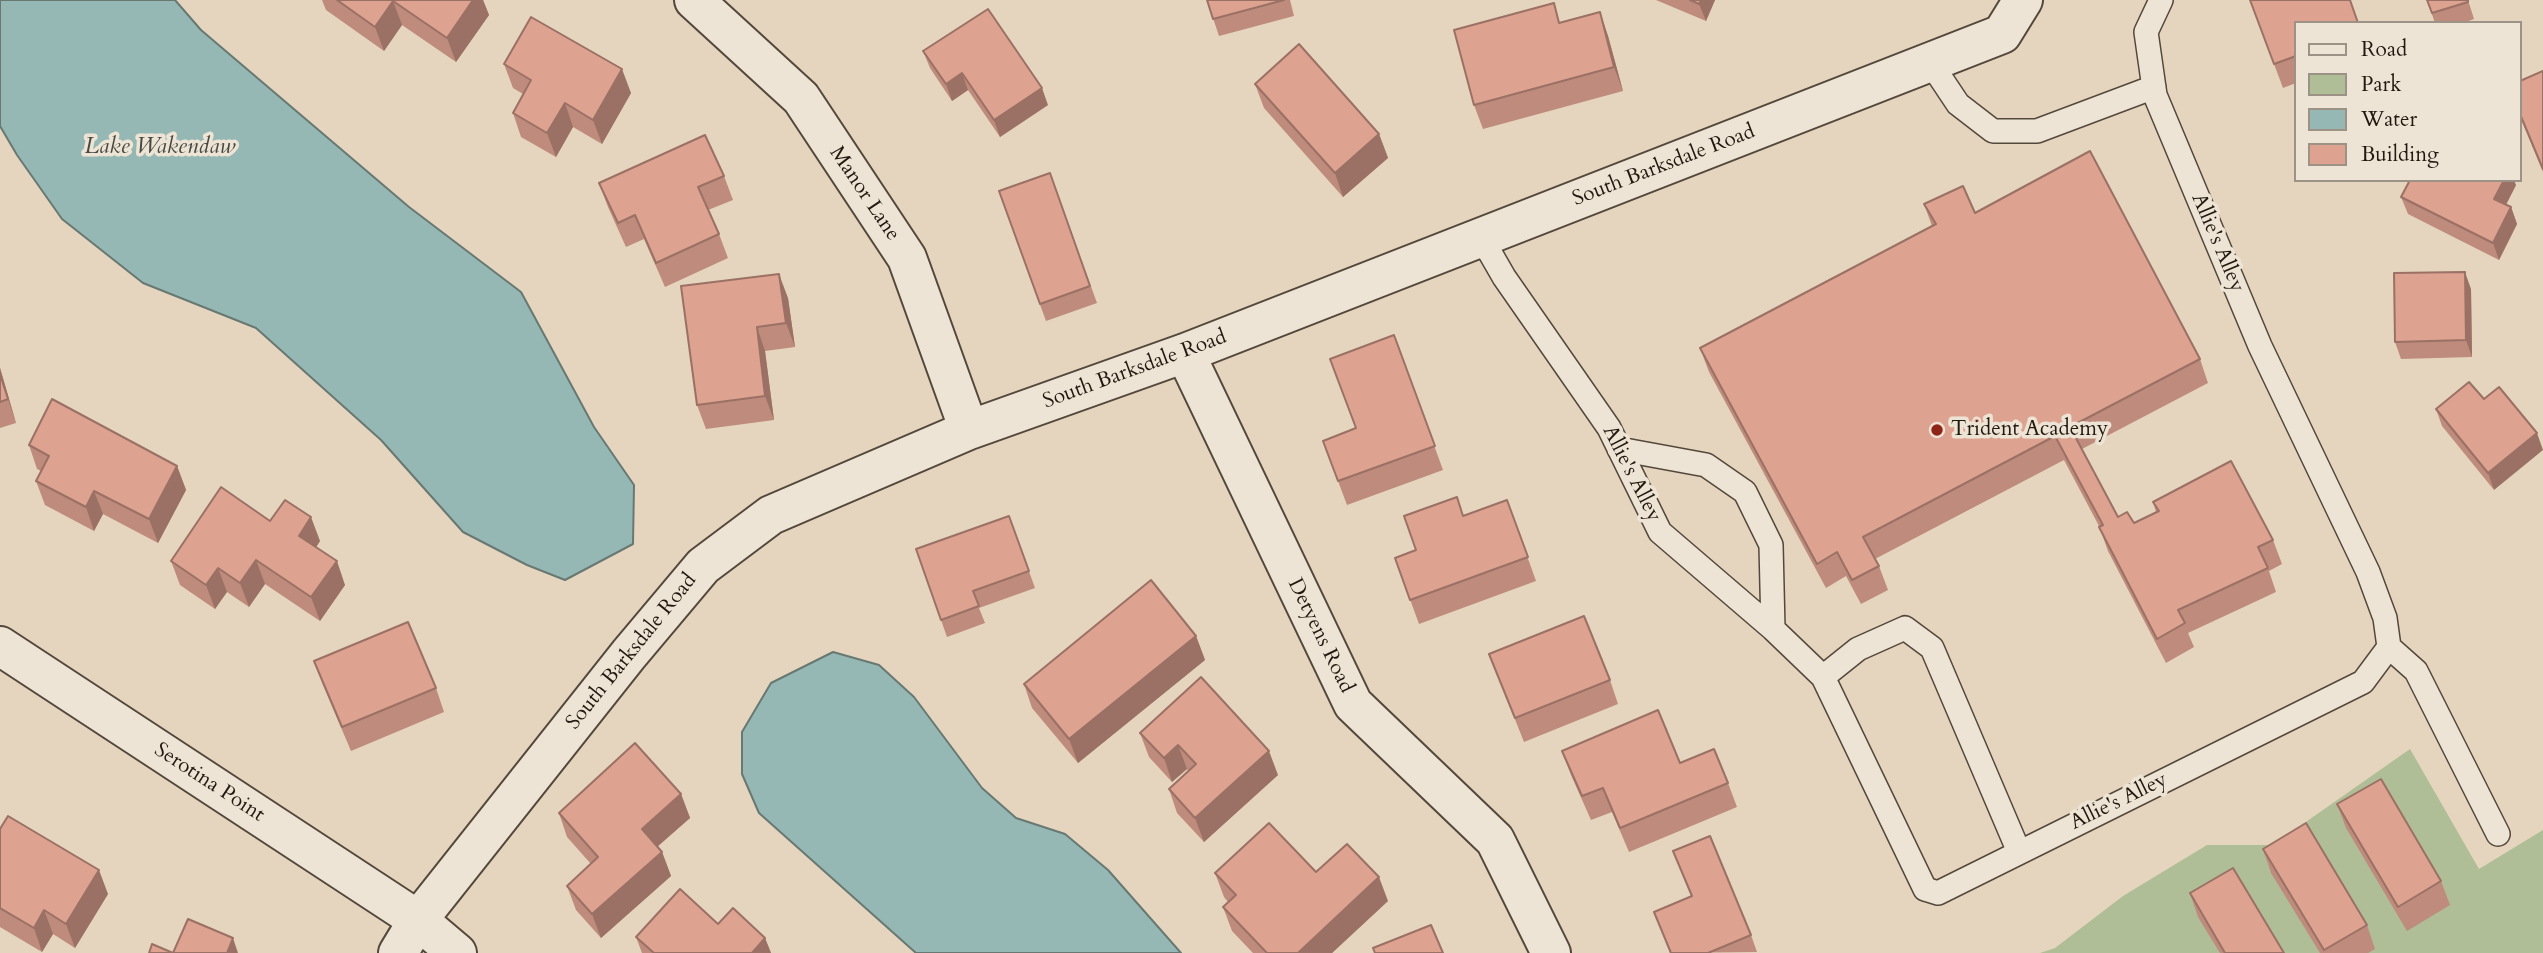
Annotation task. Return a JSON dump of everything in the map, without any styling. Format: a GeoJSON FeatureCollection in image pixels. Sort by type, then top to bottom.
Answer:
{"type":"FeatureCollection","features":[{"type":"Feature","properties":{"kind":"street","name":"Manor Lane"},"geometry":{"type":"LineString","coordinates":[[694,0],[801,99],[907,258],[969,430]]}},
{"type":"Feature","properties":{"kind":"street","name":"South Barksdale Road"},"geometry":{"type":"LineString","coordinates":[[398,953],[418,920],[629,654],[703,566],[771,515],[969,430],[1185,353],[2002,34],[2024,0]]}},
{"type":"Feature","properties":{"kind":"street","name":"Detyens Road"},"geometry":{"type":"LineString","coordinates":[[1185,353],[1353,704],[1495,840],[1551,953]]}},
{"type":"Feature","properties":{"kind":"street","name":"Serotina Point"},"geometry":{"type":"LineString","coordinates":[[0,646],[418,920],[457,953]]}},
{"type":"Feature","properties":{"kind":"lane","name":"Allie's Alley"},"geometry":{"type":"LineString","coordinates":[[1481,237],[1504,277],[1609,428],[1660,531],[1773,629],[1823,677],[1925,889],[1938,892],[2363,682],[2389,648],[2385,618],[2368,572],[2260,346],[2155,94],[2147,32],[2161,0]]}},
{"type":"Feature","properties":{"kind":"lane"},"geometry":{"type":"LineString","coordinates":[[1930,62],[1958,104],[1993,131],[2037,131],[2154,87]]}},
{"type":"Feature","properties":{"kind":"lane"},"geometry":{"type":"LineString","coordinates":[[1619,449],[1706,465],[1745,492],[1771,545],[1773,629]]}},
{"type":"Feature","properties":{"kind":"lane"},"geometry":{"type":"LineString","coordinates":[[1823,677],[1858,649],[1905,628],[1932,648],[2019,852]]}},
{"type":"Feature","properties":{"kind":"lane"},"geometry":{"type":"LineString","coordinates":[[2389,648],[2416,671],[2498,834]]}},
{"type":"Feature","properties":{"kind":"green space"},"geometry":{"type":"Polygon","coordinates":[[[2410,749],[2479,869],[2543,830],[2543,953],[2040,953],[2055,948],[2123,896],[2207,845],[2273,845],[2410,749]]]}},
{"type":"Feature","properties":{"kind":"water","name":"Lake Wakendaw"},"geometry":{"type":"Polygon","coordinates":[[[0,0],[175,0],[201,30],[409,207],[521,292],[594,427],[634,485],[633,544],[565,580],[527,565],[463,532],[381,440],[256,328],[143,283],[62,219],[0,126],[0,0]]]}},
{"type":"Feature","properties":{"kind":"water"},"geometry":{"type":"Polygon","coordinates":[[[833,652],[879,665],[914,697],[982,788],[1016,818],[1065,834],[1108,870],[1181,953],[916,953],[759,813],[742,774],[742,732],[771,683],[833,652]]]}},
{"type":"Feature","properties":{"kind":"building"},"geometry":{"type":"Polygon","coordinates":[[[337,0],[473,0],[447,38],[393,1],[375,27],[337,0]]]}},
{"type":"Feature","properties":{"kind":"building"},"geometry":{"type":"Polygon","coordinates":[[[1207,0],[1284,0],[1213,19],[1207,0]]]}},
{"type":"Feature","properties":{"kind":"building"},"geometry":{"type":"Polygon","coordinates":[[[2250,0],[2350,0],[2357,21],[2294,21],[2294,57],[2274,64],[2250,0]]]}},
{"type":"Feature","properties":{"kind":"building"},"geometry":{"type":"Polygon","coordinates":[[[2427,0],[2468,0],[2468,2],[2432,13],[2427,0]]]}},
{"type":"Feature","properties":{"kind":"building"},"geometry":{"type":"Polygon","coordinates":[[[1554,3],[1559,23],[1600,12],[1614,67],[1474,105],[1454,30],[1554,3]]]}},
{"type":"Feature","properties":{"kind":"building"},"geometry":{"type":"Polygon","coordinates":[[[988,9],[1042,88],[994,120],[962,73],[946,84],[923,51],[988,9]]]}},
{"type":"Feature","properties":{"kind":"building"},"geometry":{"type":"Polygon","coordinates":[[[531,17],[622,69],[593,120],[565,103],[547,133],[513,113],[531,80],[504,64],[531,17]]]}},
{"type":"Feature","properties":{"kind":"building"},"geometry":{"type":"Polygon","coordinates":[[[1299,44],[1379,134],[1335,173],[1255,84],[1299,44]]]}},
{"type":"Feature","properties":{"kind":"building"},"geometry":{"type":"Polygon","coordinates":[[[2543,71],[2543,169],[2522,119],[2522,80],[2543,71]]]}},
{"type":"Feature","properties":{"kind":"building"},"geometry":{"type":"Polygon","coordinates":[[[705,135],[724,176],[698,187],[719,234],[656,263],[635,215],[618,223],[599,183],[705,135]]]}},
{"type":"Feature","properties":{"kind":"building"},"geometry":{"type":"Polygon","coordinates":[[[2090,151],[2200,359],[2070,427],[2118,517],[2127,512],[2134,523],[2159,511],[2153,502],[2231,461],[2273,540],[2258,547],[2268,568],[2178,610],[2185,623],[2157,639],[2099,527],[2103,525],[2055,436],[1863,537],[1879,566],[1852,580],[1837,552],[1817,564],[1700,348],[1936,224],[1924,204],[1963,186],[1975,213],[2090,151]]]}},
{"type":"Feature","properties":{"kind":"building"},"geometry":{"type":"Polygon","coordinates":[[[1050,173],[1090,286],[1040,304],[999,191],[1050,173]]]}},
{"type":"Feature","properties":{"kind":"building"},"geometry":{"type":"Polygon","coordinates":[[[2409,182],[2503,182],[2494,199],[2511,207],[2493,243],[2401,197],[2409,182]]]}},
{"type":"Feature","properties":{"kind":"building"},"geometry":{"type":"Polygon","coordinates":[[[2465,272],[2466,340],[2395,342],[2394,273],[2465,272]]]}},
{"type":"Feature","properties":{"kind":"building"},"geometry":{"type":"Polygon","coordinates":[[[779,274],[786,323],[757,327],[765,396],[697,405],[681,286],[779,274]]]}},
{"type":"Feature","properties":{"kind":"building"},"geometry":{"type":"Polygon","coordinates":[[[1394,335],[1435,446],[1338,481],[1323,441],[1356,428],[1330,359],[1394,335]]]}},
{"type":"Feature","properties":{"kind":"building"},"geometry":{"type":"Polygon","coordinates":[[[0,374],[8,399],[0,402],[0,374]]]}},
{"type":"Feature","properties":{"kind":"building"},"geometry":{"type":"Polygon","coordinates":[[[2469,382],[2484,399],[2499,387],[2537,433],[2488,473],[2436,409],[2469,382]]]}},
{"type":"Feature","properties":{"kind":"building"},"geometry":{"type":"Polygon","coordinates":[[[52,399],[177,466],[149,519],[94,491],[86,507],[36,481],[49,456],[29,445],[52,399]]]}},
{"type":"Feature","properties":{"kind":"building"},"geometry":{"type":"Polygon","coordinates":[[[221,487],[270,521],[285,500],[311,517],[299,536],[337,561],[311,597],[256,560],[240,583],[218,568],[206,585],[171,561],[221,487]]]}},
{"type":"Feature","properties":{"kind":"building"},"geometry":{"type":"Polygon","coordinates":[[[1457,497],[1463,516],[1507,500],[1528,557],[1410,600],[1395,558],[1416,550],[1404,516],[1457,497]]]}},
{"type":"Feature","properties":{"kind":"building"},"geometry":{"type":"Polygon","coordinates":[[[1009,516],[1029,571],[973,591],[979,606],[941,620],[916,549],[1009,516]]]}},
{"type":"Feature","properties":{"kind":"building"},"geometry":{"type":"Polygon","coordinates":[[[1151,580],[1196,636],[1069,739],[1024,684],[1151,580]]]}},
{"type":"Feature","properties":{"kind":"building"},"geometry":{"type":"Polygon","coordinates":[[[1584,616],[1610,680],[1515,718],[1489,654],[1584,616]]]}},
{"type":"Feature","properties":{"kind":"building"},"geometry":{"type":"Polygon","coordinates":[[[408,622],[436,688],[342,727],[314,661],[408,622]]]}},
{"type":"Feature","properties":{"kind":"building"},"geometry":{"type":"Polygon","coordinates":[[[1201,677],[1269,751],[1195,818],[1169,789],[1196,764],[1178,745],[1164,758],[1140,733],[1201,677]]]}},
{"type":"Feature","properties":{"kind":"building"},"geometry":{"type":"Polygon","coordinates":[[[1658,710],[1680,763],[1714,749],[1728,783],[1620,828],[1603,788],[1582,796],[1562,751],[1658,710]]]}},
{"type":"Feature","properties":{"kind":"building"},"geometry":{"type":"Polygon","coordinates":[[[635,743],[681,794],[642,829],[662,852],[592,914],[567,886],[598,857],[559,813],[635,743]]]}},
{"type":"Feature","properties":{"kind":"building"},"geometry":{"type":"Polygon","coordinates":[[[2381,779],[2441,881],[2398,907],[2337,804],[2381,779]]]}},
{"type":"Feature","properties":{"kind":"building"},"geometry":{"type":"Polygon","coordinates":[[[8,816],[99,870],[66,924],[44,910],[34,928],[0,908],[0,829],[8,816]]]}},
{"type":"Feature","properties":{"kind":"building"},"geometry":{"type":"Polygon","coordinates":[[[1269,823],[1316,872],[1347,844],[1379,877],[1298,953],[1267,953],[1223,907],[1236,895],[1215,873],[1269,823]]]}},
{"type":"Feature","properties":{"kind":"building"},"geometry":{"type":"Polygon","coordinates":[[[2306,823],[2367,925],[2324,950],[2263,849],[2306,823]]]}},
{"type":"Feature","properties":{"kind":"building"},"geometry":{"type":"Polygon","coordinates":[[[1710,836],[1751,935],[1708,953],[1671,953],[1654,912],[1692,896],[1673,851],[1710,836]]]}},
{"type":"Feature","properties":{"kind":"building"},"geometry":{"type":"Polygon","coordinates":[[[2233,868],[2284,953],[2225,953],[2190,893],[2233,868]]]}},
{"type":"Feature","properties":{"kind":"building"},"geometry":{"type":"Polygon","coordinates":[[[680,889],[718,924],[733,908],[765,938],[752,953],[654,953],[636,937],[680,889]]]}},
{"type":"Feature","properties":{"kind":"building"},"geometry":{"type":"Polygon","coordinates":[[[188,919],[233,938],[227,953],[173,953],[188,919]]]}},
{"type":"Feature","properties":{"kind":"building"},"geometry":{"type":"Polygon","coordinates":[[[1431,925],[1443,953],[1375,953],[1373,948],[1431,925]]]}},
{"type":"Feature","properties":{"kind":"building"},"geometry":{"type":"Polygon","coordinates":[[[152,944],[173,953],[149,953],[152,944]]]}},
{"type":"Feature","properties":{"kind":"place","name":"Trident Academy"},"geometry":{"type":"Point","coordinates":[1937,430]}}]}
